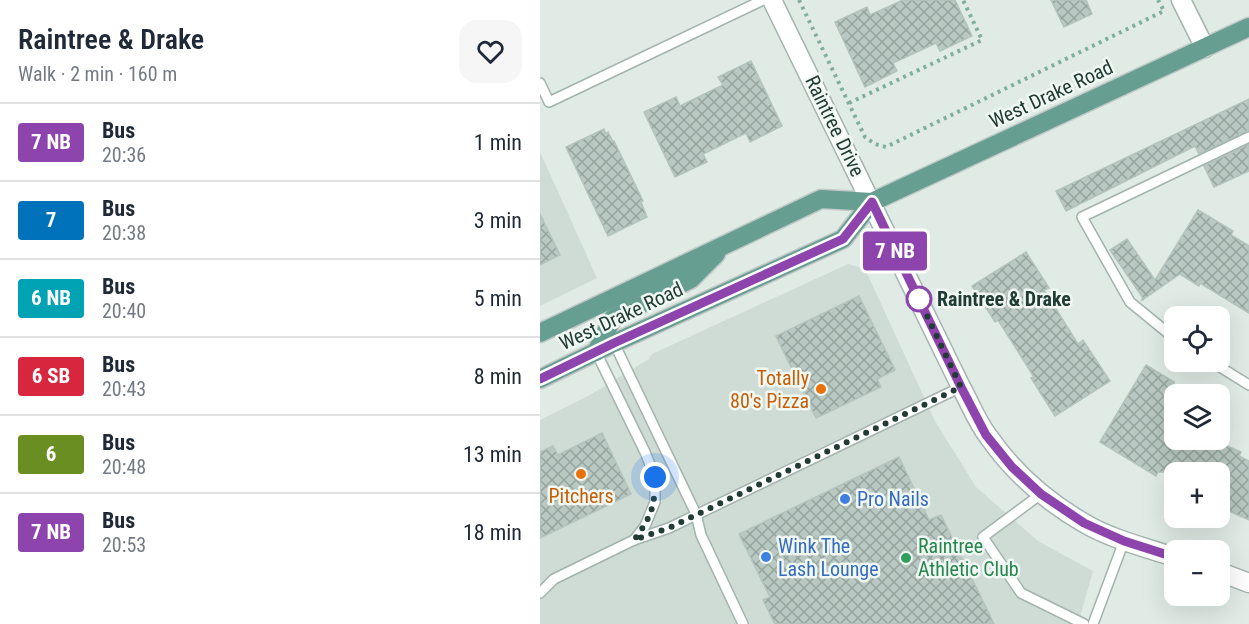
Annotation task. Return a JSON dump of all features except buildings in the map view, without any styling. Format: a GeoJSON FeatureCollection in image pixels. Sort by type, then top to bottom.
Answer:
{"type":"FeatureCollection","features":[{"type":"Feature","properties":{"kind":"main road","name":"West Drake Road"},"geometry":{"type":"LineString","coordinates":[[540,379],[843,239],[872,202],[1249,27]]}},
{"type":"Feature","properties":{"kind":"main road","name":"West Drake Road"},"geometry":{"type":"LineString","coordinates":[[540,333],[821,199],[872,202]]}},
{"type":"Feature","properties":{"kind":"main road"},"geometry":{"type":"LineString","coordinates":[[596,352],[613,318],[691,279],[726,244]]}},
{"type":"Feature","properties":{"kind":"street","name":"Raintree Drive"},"geometry":{"type":"LineString","coordinates":[[772,0],[986,435],[1012,467],[1041,494],[1084,523],[1124,541],[1164,554]]}},
{"type":"Feature","properties":{"kind":"street"},"geometry":{"type":"LineString","coordinates":[[1182,0],[1205,48]]}},
{"type":"Feature","properties":{"kind":"street"},"geometry":{"type":"LineString","coordinates":[[1230,576],[1249,583]]}},
{"type":"Feature","properties":{"kind":"lane"},"geometry":{"type":"LineString","coordinates":[[540,83],[549,102],[763,0]]}},
{"type":"Feature","properties":{"kind":"lane"},"geometry":{"type":"LineString","coordinates":[[1164,330],[1130,302],[1082,217],[1249,137]]}},
{"type":"Feature","properties":{"kind":"lane"},"geometry":{"type":"LineString","coordinates":[[614,343],[696,514],[701,536],[743,624]]}},
{"type":"Feature","properties":{"kind":"lane"},"geometry":{"type":"LineString","coordinates":[[596,352],[655,477],[655,502],[645,526],[634,540]]}},
{"type":"Feature","properties":{"kind":"lane"},"geometry":{"type":"LineString","coordinates":[[1228,372],[1249,385]]}},
{"type":"Feature","properties":{"kind":"lane"},"geometry":{"type":"LineString","coordinates":[[540,593],[554,579],[634,540],[669,528],[961,387]]}},
{"type":"Feature","properties":{"kind":"lane"},"geometry":{"type":"LineString","coordinates":[[1041,494],[983,537],[1021,593],[1084,624]]}},
{"type":"Feature","properties":{"kind":"lane"},"geometry":{"type":"LineString","coordinates":[[1093,624],[1124,541]]}},
{"type":"Feature","properties":{"kind":"path"},"geometry":{"type":"LineString","coordinates":[[800,0],[865,137],[874,145],[886,147],[1164,11],[1158,0]]}},
{"type":"Feature","properties":{"kind":"path"},"geometry":{"type":"LineString","coordinates":[[849,103],[982,40],[963,0]]}},
{"type":"Feature","properties":{"kind":"shaded area"},"geometry":{"type":"Polygon","coordinates":[[[540,152],[597,278],[540,306],[540,152]]]}},
{"type":"Feature","properties":{"kind":"shaded area"},"geometry":{"type":"Polygon","coordinates":[[[848,264],[865,269],[935,421],[976,487],[1038,541],[1093,571],[1078,624],[540,624],[540,420],[588,396],[649,359],[652,354],[848,264]]]}},
{"type":"Feature","properties":{"kind":"bus line"},"geometry":{"type":"LineString","coordinates":[[540,379],[843,239],[872,202],[986,435],[1012,467],[1041,494],[1084,523],[1124,541],[1164,554]]}},
{"type":"Feature","properties":{"kind":"place","name":"Raintree & Drake"},"geometry":{"type":"Point","coordinates":[919,299]}},
{"type":"Feature","properties":{"kind":"place","name":"Totally 80's Pizza"},"geometry":{"type":"Point","coordinates":[821,389]}},
{"type":"Feature","properties":{"kind":"place","name":"Pitchers"},"geometry":{"type":"Point","coordinates":[581,474]}},
{"type":"Feature","properties":{"kind":"place","name":"Pro Nails"},"geometry":{"type":"Point","coordinates":[845,499]}},
{"type":"Feature","properties":{"kind":"place","name":"Wink The Lash Lounge"},"geometry":{"type":"Point","coordinates":[766,557]}},
{"type":"Feature","properties":{"kind":"place","name":"Raintree Athletic Club"},"geometry":{"type":"Point","coordinates":[906,558]}},
{"type":"Feature","properties":{"kind":"route"},"geometry":{"type":"LineString","coordinates":[[655,477],[655,502],[645,526],[634,540],[669,528],[961,387],[919,299]]}}]}
